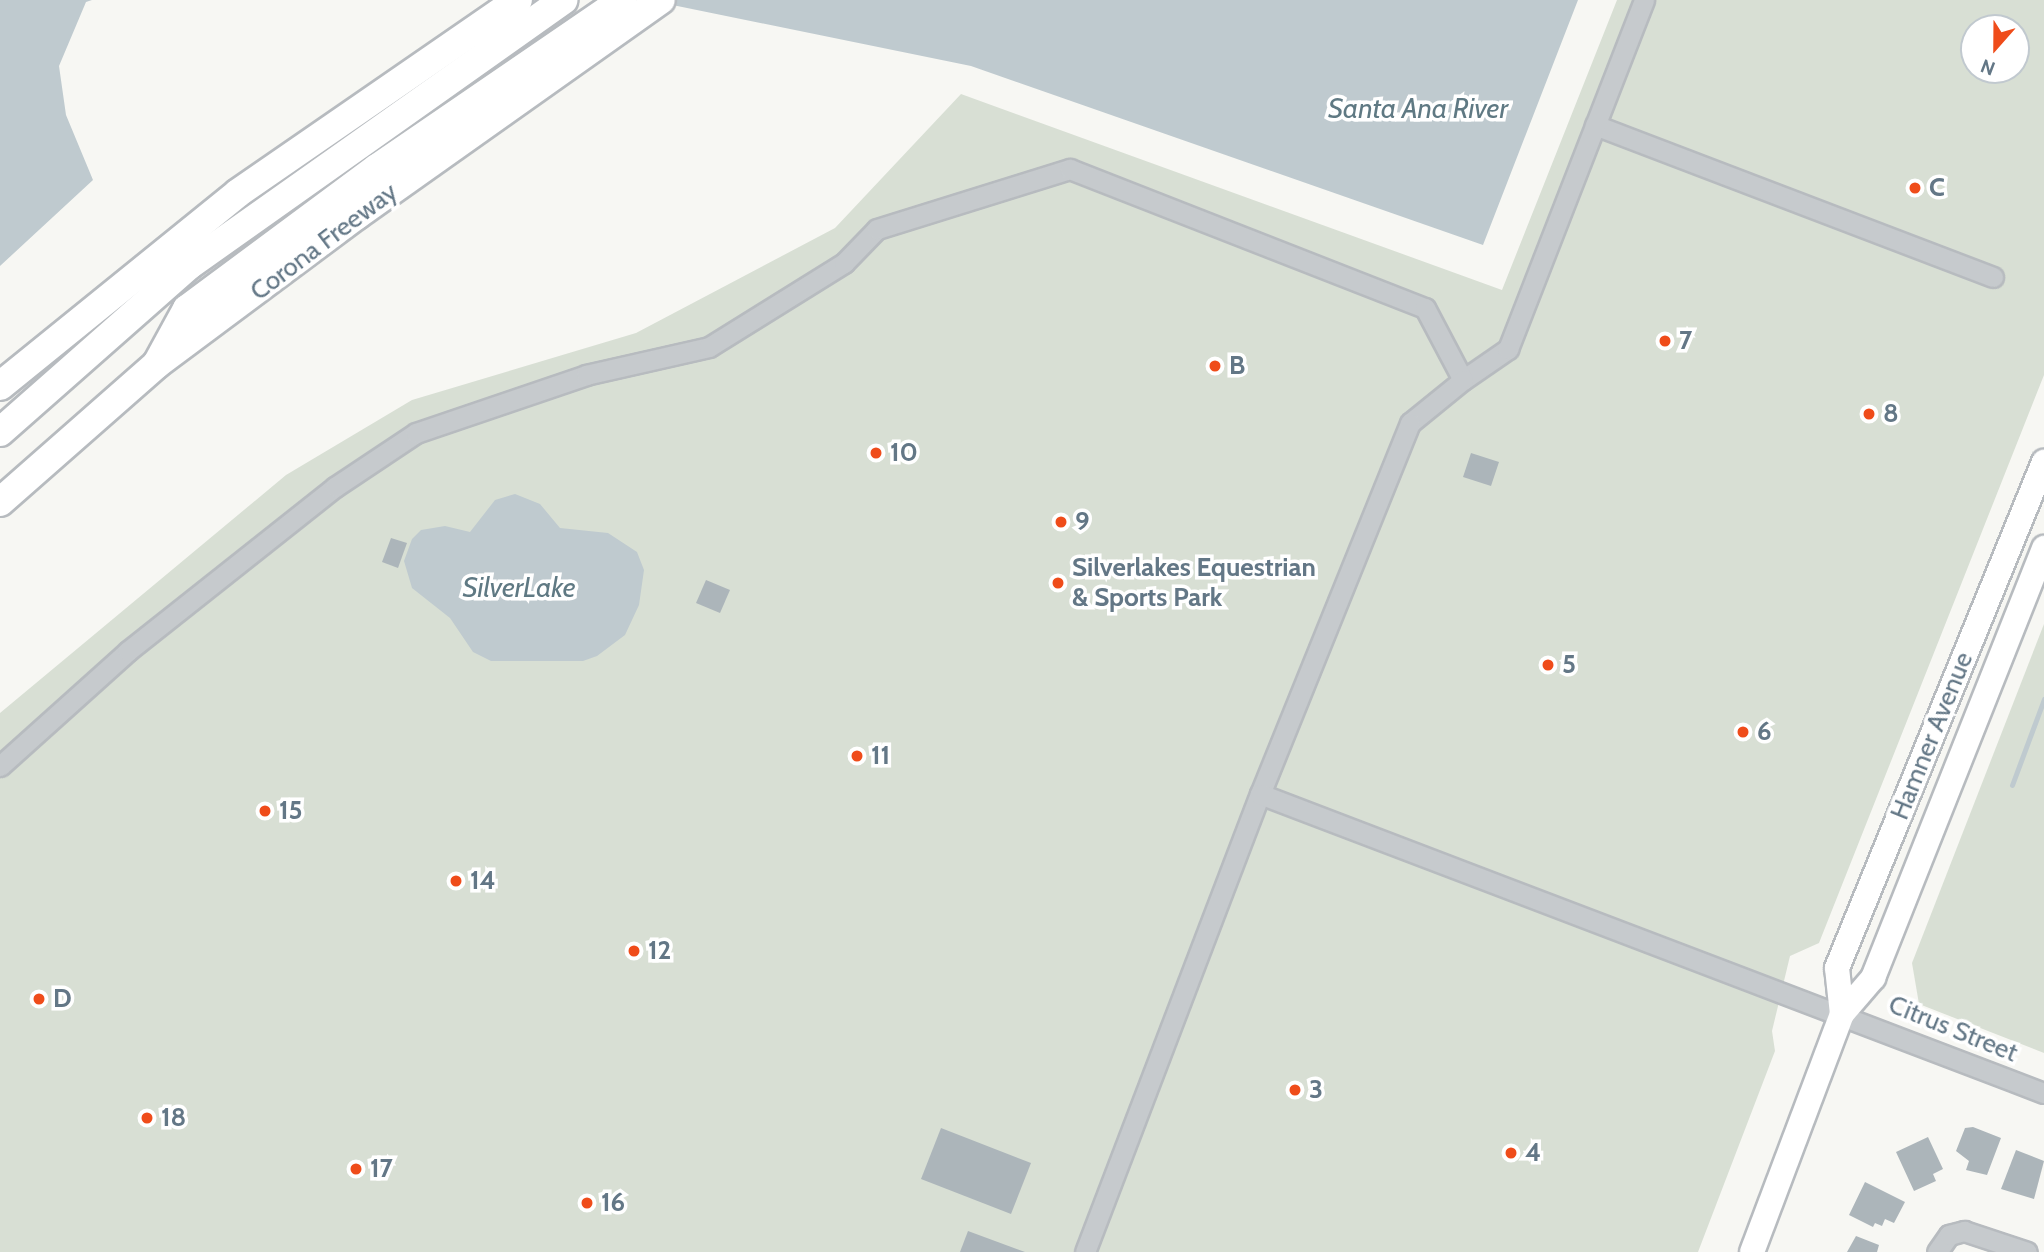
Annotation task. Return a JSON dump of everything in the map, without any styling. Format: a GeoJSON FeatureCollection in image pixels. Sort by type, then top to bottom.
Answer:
{"type":"FeatureCollection","features":[{"type":"Feature","properties":{"kind":"highway"},"geometry":{"type":"LineString","coordinates":[[0,386],[238,193],[518,0]]}},
{"type":"Feature","properties":{"kind":"highway"},"geometry":{"type":"LineString","coordinates":[[0,432],[188,266],[563,0]]}},
{"type":"Feature","properties":{"kind":"highway"},"geometry":{"type":"LineString","coordinates":[[157,364],[187,309],[377,168],[622,0]]}},
{"type":"Feature","properties":{"kind":"highway","name":"Corona Freeway"},"geometry":{"type":"LineString","coordinates":[[0,502],[157,364],[357,215],[661,0]]}},
{"type":"Feature","properties":{"kind":"main road","name":"Hamner Avenue"},"geometry":{"type":"LineString","coordinates":[[1842,1014],[1837,968],[2044,463]]}},
{"type":"Feature","properties":{"kind":"main road","name":"Hamner Avenue"},"geometry":{"type":"LineString","coordinates":[[1752,1252],[1842,1014],[1873,978],[2044,548]]}},
{"type":"Feature","properties":{"kind":"street"},"geometry":{"type":"LineString","coordinates":[[1085,1252],[1260,794],[1410,423],[1463,380],[1508,349],[1644,0]]}},
{"type":"Feature","properties":{"kind":"street"},"geometry":{"type":"LineString","coordinates":[[1595,125],[1993,277]]}},
{"type":"Feature","properties":{"kind":"street"},"geometry":{"type":"LineString","coordinates":[[0,766],[128,651],[335,487],[416,433],[586,375],[709,347],[844,263],[877,229],[1070,169],[1425,308],[1463,380]]}},
{"type":"Feature","properties":{"kind":"street","name":"Citrus Street"},"geometry":{"type":"LineString","coordinates":[[1260,794],[2044,1093]]}},
{"type":"Feature","properties":{"kind":"street"},"geometry":{"type":"LineString","coordinates":[[1937,1252],[1949,1236],[1964,1231],[2027,1252]]}},
{"type":"Feature","properties":{"kind":"shaded area","name":"Silverlakes Equestrian & Sports Park"},"geometry":{"type":"Polygon","coordinates":[[[1617,0],[2044,0],[2044,375],[1819,943],[1790,956],[1772,1031],[1775,1051],[1698,1252],[0,1252],[0,713],[286,475],[412,400],[636,333],[835,228],[961,94],[1502,290],[1617,0]]]}},
{"type":"Feature","properties":{"kind":"shaded area"},"geometry":{"type":"Polygon","coordinates":[[[2044,624],[2044,1053],[1919,1004],[1912,963],[2044,624]]]}},
{"type":"Feature","properties":{"kind":"water"},"geometry":{"type":"Polygon","coordinates":[[[0,0],[92,0],[86,2],[59,66],[66,115],[93,180],[0,266],[0,0]]]}},
{"type":"Feature","properties":{"kind":"water","name":"Santa Ana River"},"geometry":{"type":"Polygon","coordinates":[[[648,0],[1578,0],[1483,245],[971,66],[648,0]]]}},
{"type":"Feature","properties":{"kind":"water","name":"SilverLake"},"geometry":{"type":"Polygon","coordinates":[[[515,494],[540,504],[560,528],[608,533],[637,552],[644,570],[639,605],[625,635],[597,656],[583,661],[491,661],[473,652],[450,618],[412,588],[404,561],[412,539],[421,530],[445,526],[470,532],[495,500],[515,494]]]}},
{"type":"Feature","properties":{"kind":"building"},"geometry":{"type":"Polygon","coordinates":[[[1471,453],[1499,462],[1491,486],[1463,477],[1471,453]]]}},
{"type":"Feature","properties":{"kind":"building"},"geometry":{"type":"Polygon","coordinates":[[[391,538],[407,543],[398,568],[382,562],[391,538]]]}},
{"type":"Feature","properties":{"kind":"building"},"geometry":{"type":"Polygon","coordinates":[[[706,580],[730,590],[720,613],[696,603],[706,580]]]}},
{"type":"Feature","properties":{"kind":"building"},"geometry":{"type":"Polygon","coordinates":[[[1973,1127],[2001,1138],[1987,1175],[1966,1170],[1969,1161],[1956,1151],[1965,1128],[1973,1127]]]}},
{"type":"Feature","properties":{"kind":"building"},"geometry":{"type":"Polygon","coordinates":[[[941,1128],[1031,1163],[1011,1214],[921,1179],[941,1128]]]}},
{"type":"Feature","properties":{"kind":"building"},"geometry":{"type":"Polygon","coordinates":[[[1928,1137],[1943,1169],[1933,1174],[1936,1181],[1914,1191],[1896,1152],[1928,1137]]]}},
{"type":"Feature","properties":{"kind":"building"},"geometry":{"type":"Polygon","coordinates":[[[2016,1150],[2044,1161],[2034,1199],[2001,1189],[2016,1150]]]}},
{"type":"Feature","properties":{"kind":"building"},"geometry":{"type":"Polygon","coordinates":[[[1865,1182],[1905,1202],[1894,1223],[1885,1219],[1882,1226],[1875,1223],[1873,1227],[1849,1215],[1865,1182]]]}},
{"type":"Feature","properties":{"kind":"building"},"geometry":{"type":"Polygon","coordinates":[[[968,1231],[1025,1252],[960,1252],[968,1231]]]}},
{"type":"Feature","properties":{"kind":"building"},"geometry":{"type":"Polygon","coordinates":[[[1856,1236],[1879,1245],[1877,1252],[1847,1252],[1856,1236]]]}},
{"type":"Feature","properties":{"kind":"waterway"},"geometry":{"type":"LineString","coordinates":[[2012,785],[2044,699]]}},
{"type":"Feature","properties":{"kind":"place","name":"C"},"geometry":{"type":"Point","coordinates":[1915,188]}},
{"type":"Feature","properties":{"kind":"place","name":"7"},"geometry":{"type":"Point","coordinates":[1665,341]}},
{"type":"Feature","properties":{"kind":"place","name":"B"},"geometry":{"type":"Point","coordinates":[1215,366]}},
{"type":"Feature","properties":{"kind":"place","name":"8"},"geometry":{"type":"Point","coordinates":[1869,414]}},
{"type":"Feature","properties":{"kind":"place","name":"10"},"geometry":{"type":"Point","coordinates":[876,453]}},
{"type":"Feature","properties":{"kind":"place","name":"9"},"geometry":{"type":"Point","coordinates":[1061,522]}},
{"type":"Feature","properties":{"kind":"place","name":"Silverlakes Equestrian & Sports Park"},"geometry":{"type":"Point","coordinates":[1058,583]}},
{"type":"Feature","properties":{"kind":"place","name":"5"},"geometry":{"type":"Point","coordinates":[1548,665]}},
{"type":"Feature","properties":{"kind":"place","name":"6"},"geometry":{"type":"Point","coordinates":[1743,732]}},
{"type":"Feature","properties":{"kind":"place","name":"11"},"geometry":{"type":"Point","coordinates":[857,756]}},
{"type":"Feature","properties":{"kind":"place","name":"15"},"geometry":{"type":"Point","coordinates":[265,811]}},
{"type":"Feature","properties":{"kind":"place","name":"14"},"geometry":{"type":"Point","coordinates":[456,881]}},
{"type":"Feature","properties":{"kind":"place","name":"12"},"geometry":{"type":"Point","coordinates":[634,951]}},
{"type":"Feature","properties":{"kind":"place","name":"D"},"geometry":{"type":"Point","coordinates":[39,999]}},
{"type":"Feature","properties":{"kind":"place","name":"3"},"geometry":{"type":"Point","coordinates":[1295,1090]}},
{"type":"Feature","properties":{"kind":"place","name":"18"},"geometry":{"type":"Point","coordinates":[147,1118]}},
{"type":"Feature","properties":{"kind":"place","name":"4"},"geometry":{"type":"Point","coordinates":[1511,1153]}},
{"type":"Feature","properties":{"kind":"place","name":"17"},"geometry":{"type":"Point","coordinates":[356,1169]}},
{"type":"Feature","properties":{"kind":"place","name":"16"},"geometry":{"type":"Point","coordinates":[587,1203]}}]}
